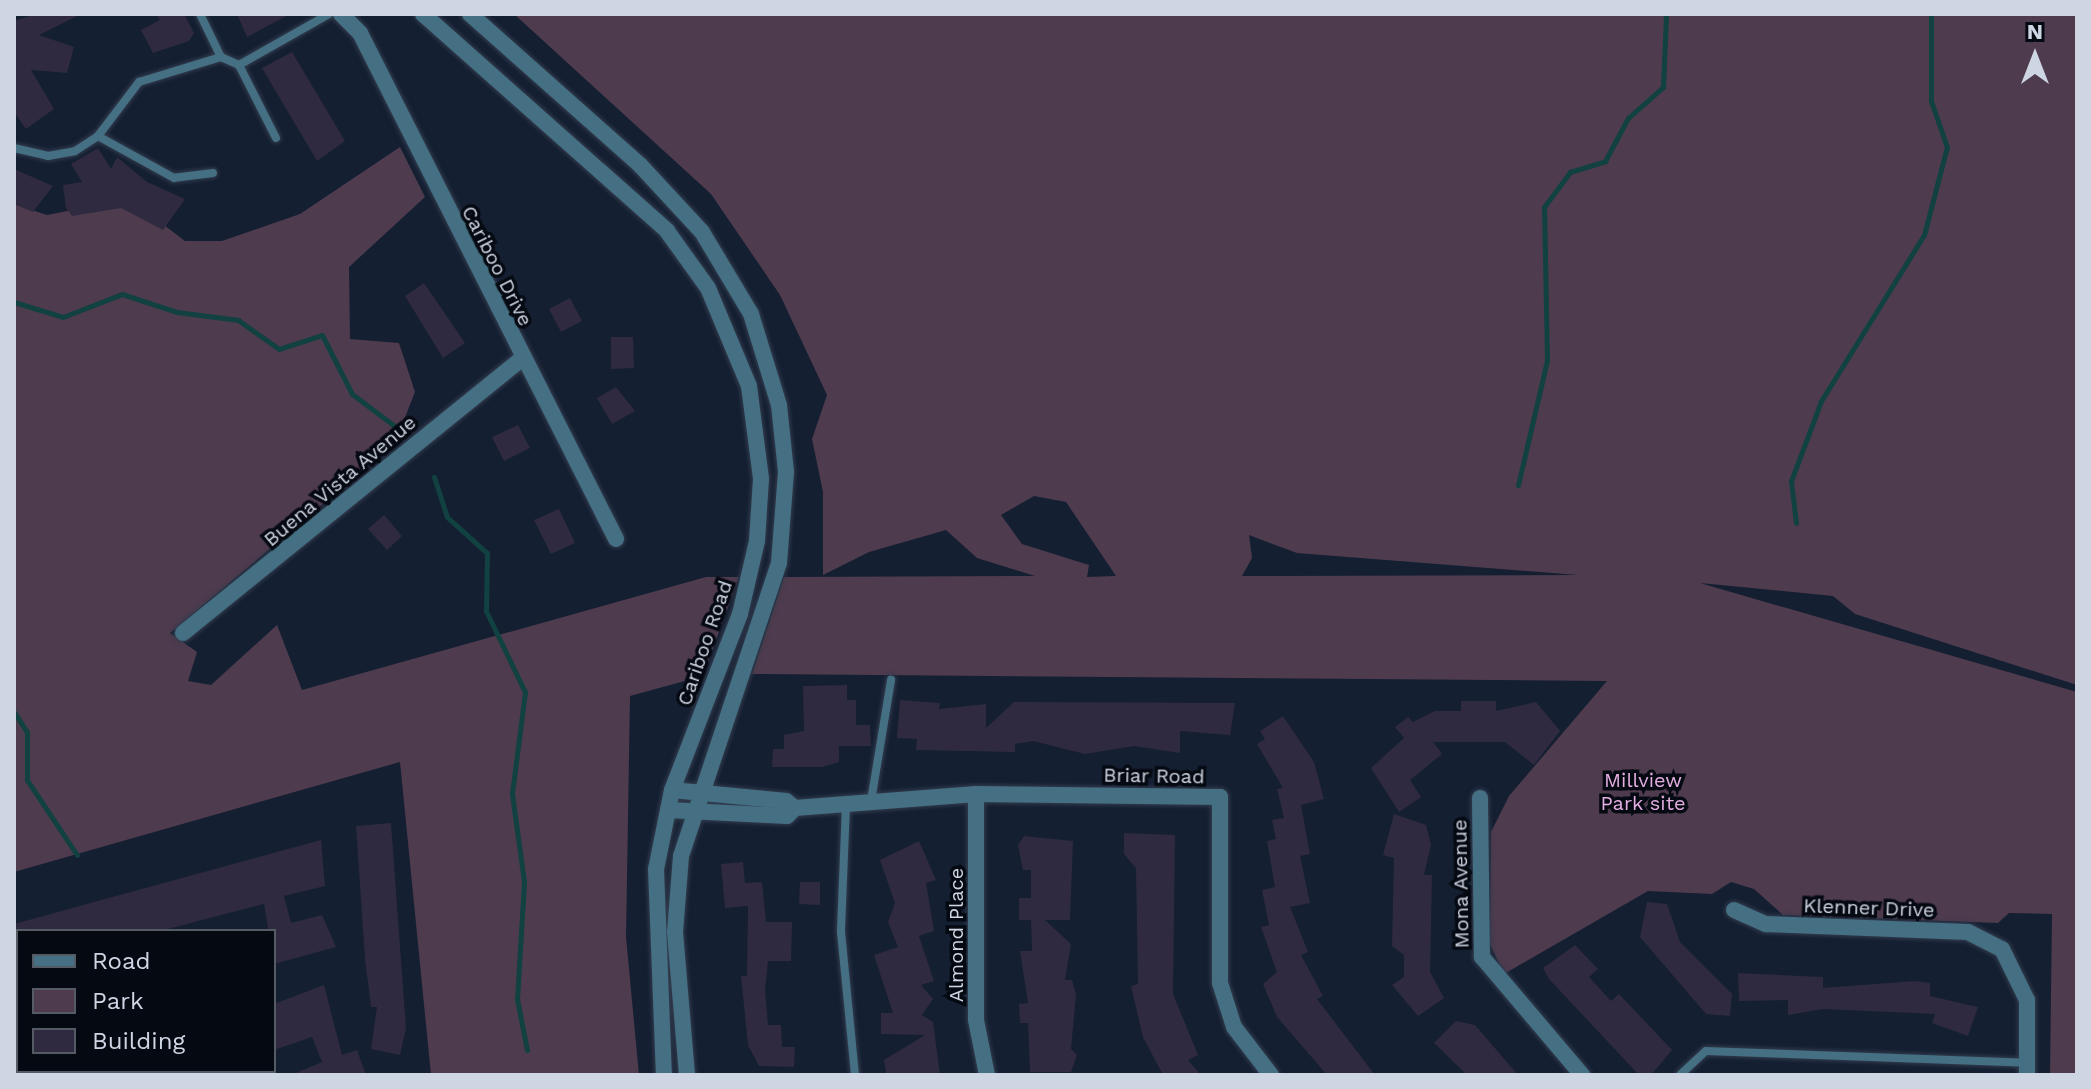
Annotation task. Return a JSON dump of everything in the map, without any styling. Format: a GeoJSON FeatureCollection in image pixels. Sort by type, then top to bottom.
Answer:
{"type":"FeatureCollection","features":[{"type":"Feature","properties":{"kind":"street","name":"Cariboo Drive"},"geometry":{"type":"LineString","coordinates":[[341,14],[360,33],[616,539]]}},
{"type":"Feature","properties":{"kind":"street","name":"Cariboo Road"},"geometry":{"type":"LineString","coordinates":[[423,14],[642,204],[691,261],[737,350],[759,449],[757,541],[740,614],[672,790],[656,869],[654,957],[664,1075]]}},
{"type":"Feature","properties":{"kind":"street"},"geometry":{"type":"LineString","coordinates":[[470,14],[629,155],[702,232],[751,314],[771,368],[784,437],[783,542],[767,609],[696,794],[675,900],[687,1075]]}},
{"type":"Feature","properties":{"kind":"street","name":"Buena Vista Avenue"},"geometry":{"type":"LineString","coordinates":[[183,633],[522,358]]}},
{"type":"Feature","properties":{"kind":"street","name":"Briar Road"},"geometry":{"type":"LineString","coordinates":[[672,790],[786,801],[795,808],[976,794],[1220,797],[1220,983],[1234,1027],[1271,1075]]}},
{"type":"Feature","properties":{"kind":"street","name":"Almond Place"},"geometry":{"type":"LineString","coordinates":[[976,794],[976,1020],[987,1075]]}},
{"type":"Feature","properties":{"kind":"street","name":"Mona Avenue"},"geometry":{"type":"LineString","coordinates":[[1480,798],[1482,957],[1582,1075]]}},
{"type":"Feature","properties":{"kind":"street","name":"Briar Road"},"geometry":{"type":"LineString","coordinates":[[668,810],[693,815],[787,816],[795,808]]}},
{"type":"Feature","properties":{"kind":"street","name":"Klenner Drive"},"geometry":{"type":"LineString","coordinates":[[1734,910],[1766,924],[1968,932],[2002,949],[2027,1000],[2027,1069]]}},
{"type":"Feature","properties":{"kind":"lane"},"geometry":{"type":"LineString","coordinates":[[200,14],[221,57],[239,65],[276,138]]}},
{"type":"Feature","properties":{"kind":"lane"},"geometry":{"type":"LineString","coordinates":[[239,65],[329,14]]}},
{"type":"Feature","properties":{"kind":"lane"},"geometry":{"type":"LineString","coordinates":[[14,148],[48,156],[75,151],[98,136],[139,82],[221,57]]}},
{"type":"Feature","properties":{"kind":"lane"},"geometry":{"type":"LineString","coordinates":[[98,136],[174,178],[213,173]]}},
{"type":"Feature","properties":{"kind":"lane"},"geometry":{"type":"LineString","coordinates":[[871,801],[891,680]]}},
{"type":"Feature","properties":{"kind":"lane"},"geometry":{"type":"LineString","coordinates":[[846,805],[841,932],[855,1075]]}},
{"type":"Feature","properties":{"kind":"lane"},"geometry":{"type":"LineString","coordinates":[[1680,1075],[1706,1051],[2027,1069]]}},
{"type":"Feature","properties":{"kind":"green space","name":"Millview Park site"},"geometry":{"type":"Polygon","coordinates":[[[514,14],[2077,14],[2077,685],[1855,614],[1833,596],[1700,583],[2077,692],[2077,1075],[2050,1075],[2052,914],[2009,913],[1998,923],[1783,915],[1754,889],[1731,882],[1712,894],[1648,891],[1504,974],[1490,944],[1491,832],[1509,796],[1607,681],[752,674],[784,577],[1035,576],[977,558],[946,530],[869,552],[823,575],[823,492],[812,439],[827,395],[780,295],[711,194],[514,14]],[[1034,496],[1001,515],[1022,544],[1089,565],[1087,577],[1116,576],[1066,502],[1034,496]],[[1249,535],[1252,558],[1242,576],[1578,575],[1297,553],[1249,535]]]}},
{"type":"Feature","properties":{"kind":"green space"},"geometry":{"type":"Polygon","coordinates":[[[400,147],[425,197],[349,267],[350,339],[399,343],[415,392],[395,443],[170,633],[197,652],[188,681],[211,685],[277,625],[302,690],[706,577],[739,577],[703,676],[630,696],[626,937],[639,1075],[431,1075],[400,762],[14,872],[14,204],[47,215],[130,199],[185,241],[222,241],[300,214],[400,147]]]}},
{"type":"Feature","properties":{"kind":"building"},"geometry":{"type":"Polygon","coordinates":[[[36,14],[81,14],[39,35],[74,47],[67,73],[31,70],[54,109],[26,129],[14,112],[14,21],[36,14]]]}},
{"type":"Feature","properties":{"kind":"building"},"geometry":{"type":"Polygon","coordinates":[[[156,14],[184,14],[194,33],[189,41],[153,53],[141,30],[160,20],[156,14]]]}},
{"type":"Feature","properties":{"kind":"building"},"geometry":{"type":"Polygon","coordinates":[[[237,14],[290,14],[247,37],[237,14]]]}},
{"type":"Feature","properties":{"kind":"building"},"geometry":{"type":"Polygon","coordinates":[[[292,52],[345,141],[317,161],[262,68],[292,52]]]}},
{"type":"Feature","properties":{"kind":"building"},"geometry":{"type":"Polygon","coordinates":[[[98,148],[111,169],[117,157],[147,182],[185,199],[163,230],[121,208],[72,216],[66,208],[63,185],[82,182],[71,164],[98,148]]]}},
{"type":"Feature","properties":{"kind":"building"},"geometry":{"type":"Polygon","coordinates":[[[14,169],[53,186],[33,212],[14,204],[14,169]]]}},
{"type":"Feature","properties":{"kind":"building"},"geometry":{"type":"Polygon","coordinates":[[[424,283],[465,343],[443,358],[405,296],[424,283]]]}},
{"type":"Feature","properties":{"kind":"building"},"geometry":{"type":"Polygon","coordinates":[[[570,298],[582,321],[561,332],[549,309],[570,298]]]}},
{"type":"Feature","properties":{"kind":"building"},"geometry":{"type":"Polygon","coordinates":[[[611,337],[633,337],[634,368],[611,369],[611,337]]]}},
{"type":"Feature","properties":{"kind":"building"},"geometry":{"type":"Polygon","coordinates":[[[616,387],[635,411],[612,424],[597,398],[616,387]]]}},
{"type":"Feature","properties":{"kind":"building"},"geometry":{"type":"Polygon","coordinates":[[[518,425],[530,448],[504,461],[492,437],[518,425]]]}},
{"type":"Feature","properties":{"kind":"building"},"geometry":{"type":"Polygon","coordinates":[[[559,509],[575,543],[551,554],[534,520],[559,509]]]}},
{"type":"Feature","properties":{"kind":"building"},"geometry":{"type":"Polygon","coordinates":[[[384,515],[402,536],[387,550],[368,529],[384,515]]]}},
{"type":"Feature","properties":{"kind":"building"},"geometry":{"type":"Polygon","coordinates":[[[847,685],[847,700],[856,700],[856,725],[870,725],[871,746],[839,746],[839,762],[822,767],[772,767],[773,749],[784,749],[784,735],[804,731],[803,686],[847,685]]]}},
{"type":"Feature","properties":{"kind":"building"},"geometry":{"type":"Polygon","coordinates":[[[900,700],[940,703],[939,709],[986,704],[986,728],[1014,702],[1235,703],[1230,735],[1180,731],[1180,753],[1134,746],[1085,754],[1033,741],[1015,744],[1015,752],[916,750],[917,739],[897,738],[900,700]]]}},
{"type":"Feature","properties":{"kind":"building"},"geometry":{"type":"Polygon","coordinates":[[[1461,701],[1496,701],[1496,711],[1536,702],[1560,731],[1534,765],[1505,742],[1433,742],[1442,754],[1410,780],[1421,797],[1399,812],[1371,768],[1404,738],[1395,727],[1408,717],[1413,722],[1435,711],[1461,711],[1461,701]]]}},
{"type":"Feature","properties":{"kind":"building"},"geometry":{"type":"Polygon","coordinates":[[[1283,716],[1314,762],[1324,799],[1301,805],[1310,854],[1300,856],[1310,903],[1290,907],[1308,952],[1301,955],[1323,996],[1317,999],[1375,1075],[1327,1075],[1277,1017],[1263,984],[1277,972],[1261,927],[1269,925],[1262,890],[1275,887],[1267,841],[1276,839],[1272,820],[1284,818],[1277,789],[1283,788],[1257,744],[1265,739],[1260,731],[1283,716]]]}},
{"type":"Feature","properties":{"kind":"building"},"geometry":{"type":"Polygon","coordinates":[[[1394,814],[1426,825],[1431,845],[1424,875],[1432,875],[1430,972],[1444,998],[1418,1016],[1392,985],[1404,977],[1404,955],[1392,946],[1394,858],[1383,855],[1394,814]]]}},
{"type":"Feature","properties":{"kind":"building"},"geometry":{"type":"Polygon","coordinates":[[[391,823],[406,1028],[400,1055],[371,1049],[377,1007],[371,1007],[365,959],[356,826],[391,823]]]}},
{"type":"Feature","properties":{"kind":"building"},"geometry":{"type":"Polygon","coordinates":[[[1124,833],[1175,835],[1173,994],[1198,1055],[1188,1060],[1201,1075],[1163,1075],[1143,1037],[1131,986],[1138,984],[1136,868],[1124,854],[1124,833]]]}},
{"type":"Feature","properties":{"kind":"building"},"geometry":{"type":"Polygon","coordinates":[[[1024,836],[1073,841],[1070,920],[1045,920],[1071,944],[1065,980],[1072,980],[1076,995],[1071,1049],[1077,1055],[1071,1072],[1030,1072],[1028,1023],[1020,1023],[1019,1004],[1028,1003],[1020,951],[1032,951],[1031,920],[1019,920],[1019,898],[1031,898],[1031,870],[1023,870],[1018,845],[1024,836]]]}},
{"type":"Feature","properties":{"kind":"building"},"geometry":{"type":"Polygon","coordinates":[[[321,840],[325,886],[284,896],[291,923],[322,915],[336,947],[276,963],[276,929],[268,929],[264,904],[168,929],[14,931],[14,924],[321,840]]]}},
{"type":"Feature","properties":{"kind":"building"},"geometry":{"type":"Polygon","coordinates":[[[919,841],[936,880],[926,883],[934,931],[919,936],[934,981],[921,985],[933,999],[922,1015],[933,1022],[940,1075],[897,1075],[886,1073],[884,1060],[925,1035],[881,1034],[881,1013],[893,1013],[874,955],[898,947],[888,922],[895,903],[880,860],[919,841]]]}},
{"type":"Feature","properties":{"kind":"building"},"geometry":{"type":"Polygon","coordinates":[[[743,862],[745,883],[762,882],[766,922],[792,922],[791,961],[768,961],[765,990],[768,1025],[781,1025],[782,1047],[795,1047],[794,1067],[759,1066],[748,1045],[741,976],[747,976],[748,906],[725,908],[721,864],[743,862]]]}},
{"type":"Feature","properties":{"kind":"building"},"geometry":{"type":"Polygon","coordinates":[[[800,882],[820,882],[820,905],[799,904],[800,882]]]}},
{"type":"Feature","properties":{"kind":"building"},"geometry":{"type":"Polygon","coordinates":[[[1647,902],[1667,904],[1680,942],[1732,994],[1730,1016],[1706,1014],[1640,937],[1647,902]]]}},
{"type":"Feature","properties":{"kind":"building"},"geometry":{"type":"Polygon","coordinates":[[[1575,945],[1598,969],[1589,977],[1611,1001],[1619,994],[1672,1050],[1651,1075],[1639,1075],[1549,979],[1543,968],[1575,945]]]}},
{"type":"Feature","properties":{"kind":"building"},"geometry":{"type":"Polygon","coordinates":[[[1738,973],[1823,977],[1823,988],[1915,981],[1930,983],[1930,996],[1978,1007],[1968,1036],[1932,1023],[1935,1014],[1823,1009],[1788,1015],[1788,1000],[1739,1001],[1738,973]]]}},
{"type":"Feature","properties":{"kind":"building"},"geometry":{"type":"Polygon","coordinates":[[[324,985],[342,1055],[357,1050],[366,1075],[291,1075],[322,1062],[312,1037],[276,1049],[276,1003],[324,985]]]}},
{"type":"Feature","properties":{"kind":"building"},"geometry":{"type":"Polygon","coordinates":[[[1456,1021],[1475,1025],[1518,1075],[1467,1075],[1434,1043],[1456,1021]]]}},
{"type":"Feature","properties":{"kind":"waterway"},"geometry":{"type":"LineString","coordinates":[[1518,485],[1547,360],[1544,207],[1570,172],[1605,161],[1628,118],[1663,87],[1666,14]]}},
{"type":"Feature","properties":{"kind":"waterway"},"geometry":{"type":"LineString","coordinates":[[1796,523],[1791,481],[1821,401],[1924,235],[1947,147],[1931,101],[1931,14]]}},
{"type":"Feature","properties":{"kind":"waterway"},"geometry":{"type":"LineString","coordinates":[[14,302],[63,317],[122,294],[177,312],[238,320],[279,349],[322,335],[352,394],[400,430]]}},
{"type":"Feature","properties":{"kind":"waterway"},"geometry":{"type":"LineString","coordinates":[[434,477],[447,517],[487,553],[486,611],[525,692],[512,794],[524,882],[517,999],[527,1050]]}},
{"type":"Feature","properties":{"kind":"waterway"},"geometry":{"type":"LineString","coordinates":[[14,712],[27,732],[27,780],[77,855]]}}]}
